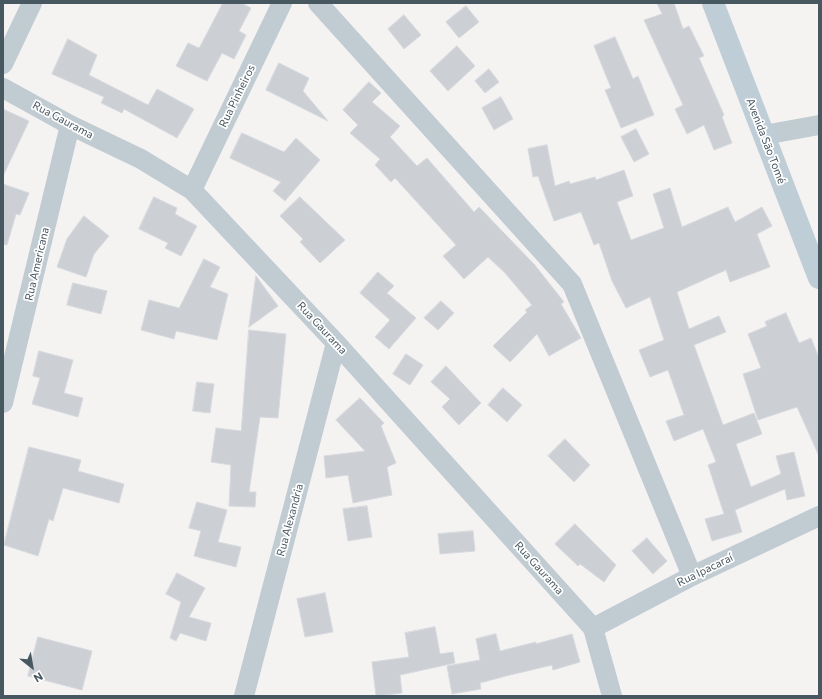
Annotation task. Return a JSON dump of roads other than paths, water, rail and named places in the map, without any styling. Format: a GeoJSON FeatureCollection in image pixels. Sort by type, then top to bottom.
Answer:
{"type":"FeatureCollection","features":[{"type":"Feature","properties":{"kind":"street"},"geometry":{"type":"LineString","coordinates":[[3,64],[32,3]]}},
{"type":"Feature","properties":{"kind":"street","name":"Rua Pinheiros"},"geometry":{"type":"LineString","coordinates":[[192,190],[282,3]]}},
{"type":"Feature","properties":{"kind":"street"},"geometry":{"type":"LineString","coordinates":[[318,3],[572,284],[692,576]]}},
{"type":"Feature","properties":{"kind":"street","name":"Avenida São Tomé"},"geometry":{"type":"LineString","coordinates":[[713,3],[819,278]]}},
{"type":"Feature","properties":{"kind":"street","name":"Rua Gaurama"},"geometry":{"type":"LineString","coordinates":[[3,88],[70,125],[141,159],[192,190],[336,343],[593,628]]}},
{"type":"Feature","properties":{"kind":"street","name":"Rua Americana"},"geometry":{"type":"LineString","coordinates":[[3,403],[70,125]]}},
{"type":"Feature","properties":{"kind":"street"},"geometry":{"type":"LineString","coordinates":[[764,135],[819,125]]}},
{"type":"Feature","properties":{"kind":"street","name":"Rua Alexandria"},"geometry":{"type":"LineString","coordinates":[[244,696],[336,343]]}},
{"type":"Feature","properties":{"kind":"street","name":"Rua Ipacaraí"},"geometry":{"type":"LineString","coordinates":[[593,628],[692,576],[819,516]]}},
{"type":"Feature","properties":{"kind":"street"},"geometry":{"type":"LineString","coordinates":[[593,628],[612,696]]}}]}
